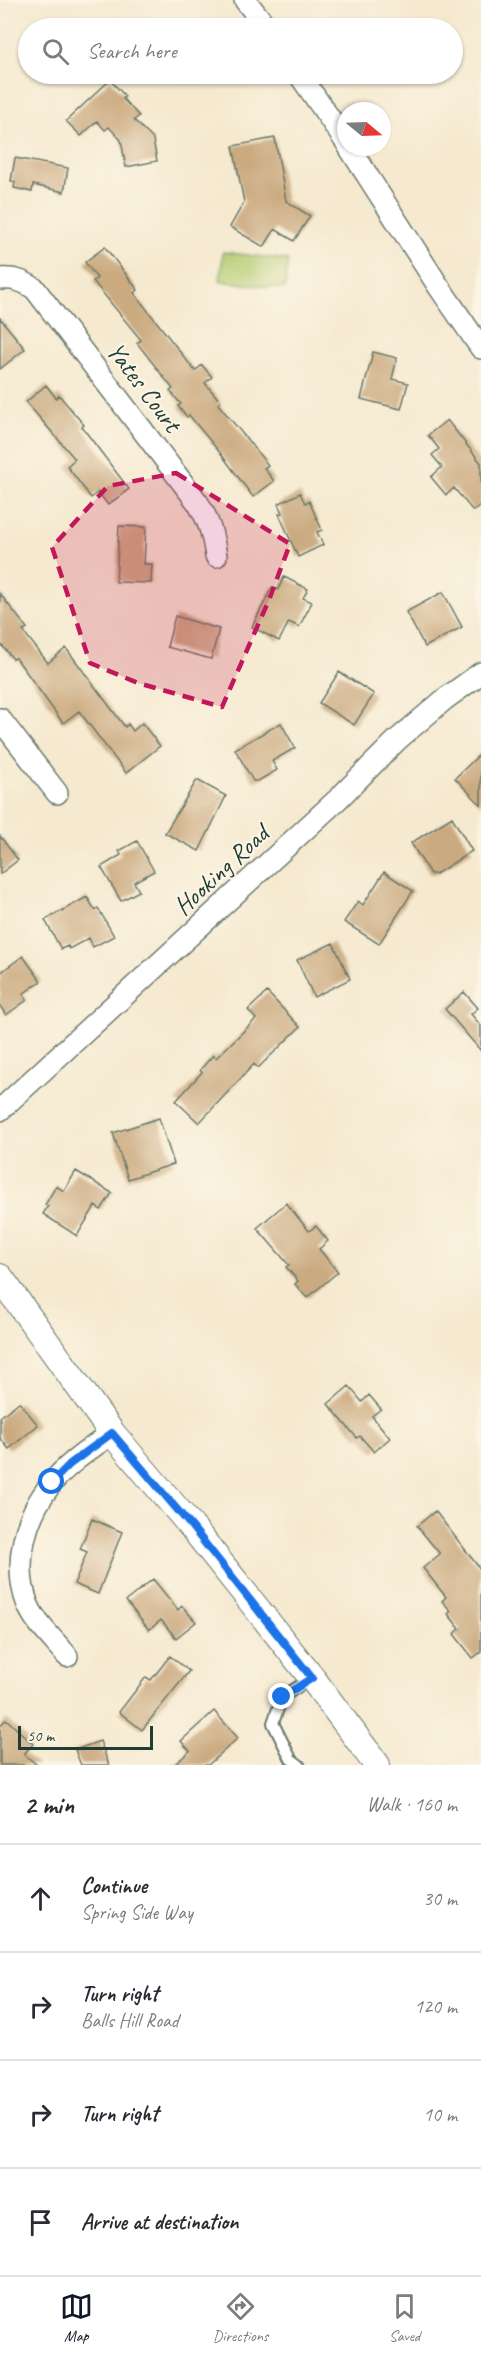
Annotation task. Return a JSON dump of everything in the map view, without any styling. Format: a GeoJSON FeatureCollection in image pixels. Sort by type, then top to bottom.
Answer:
{"type":"FeatureCollection","features":[{"type":"Feature","properties":{"kind":"street"},"geometry":{"type":"LineString","coordinates":[[245,0],[259,18]]}},
{"type":"Feature","properties":{"kind":"street"},"geometry":{"type":"LineString","coordinates":[[306,84],[337,129]]}},
{"type":"Feature","properties":{"kind":"street"},"geometry":{"type":"LineString","coordinates":[[355,156],[481,348]]}},
{"type":"Feature","properties":{"kind":"street","name":"Yates Court"},"geometry":{"type":"LineString","coordinates":[[0,279],[10,278],[24,281],[35,290],[198,502],[207,517],[216,556]]}},
{"type":"Feature","properties":{"kind":"street","name":"Hooking Road"},"geometry":{"type":"LineString","coordinates":[[0,1110],[338,799],[398,740],[445,699],[481,673]]}},
{"type":"Feature","properties":{"kind":"street"},"geometry":{"type":"LineString","coordinates":[[0,718],[57,793]]}},
{"type":"Feature","properties":{"kind":"street"},"geometry":{"type":"LineString","coordinates":[[0,1277],[112,1433],[192,1527],[378,1765]]}},
{"type":"Feature","properties":{"kind":"street"},"geometry":{"type":"LineString","coordinates":[[67,1656],[38,1623],[29,1606],[22,1577],[24,1544],[29,1523],[52,1482],[70,1464],[112,1433]]}},
{"type":"Feature","properties":{"kind":"lane"},"geometry":{"type":"LineString","coordinates":[[299,1765],[291,1759],[273,1723],[282,1697],[312,1678]]}},
{"type":"Feature","properties":{"kind":"highlighted area"},"geometry":{"type":"Polygon","coordinates":[[[176,473],[290,544],[269,600],[222,707],[138,683],[90,663],[52,547],[108,486],[176,473]]]}},
{"type":"Feature","properties":{"kind":"green space"},"geometry":{"type":"Polygon","coordinates":[[[223,252],[288,260],[285,289],[220,281],[223,252]]]}},
{"type":"Feature","properties":{"kind":"building"},"geometry":{"type":"Polygon","coordinates":[[[106,84],[114,84],[125,96],[123,99],[139,116],[134,120],[153,139],[157,161],[126,167],[121,140],[109,127],[105,130],[97,121],[81,136],[66,121],[106,84]]]}},
{"type":"Feature","properties":{"kind":"building"},"geometry":{"type":"Polygon","coordinates":[[[275,138],[286,201],[310,216],[294,241],[275,229],[264,247],[230,227],[244,202],[233,146],[275,138]]]}},
{"type":"Feature","properties":{"kind":"building"},"geometry":{"type":"Polygon","coordinates":[[[15,158],[68,168],[64,192],[33,185],[32,192],[14,188],[15,182],[11,181],[15,158]]]}},
{"type":"Feature","properties":{"kind":"building"},"geometry":{"type":"Polygon","coordinates":[[[105,247],[138,290],[134,293],[195,371],[202,365],[212,377],[205,383],[221,402],[218,404],[268,465],[264,468],[274,481],[253,497],[189,415],[187,417],[178,406],[181,404],[170,391],[173,389],[137,343],[141,340],[93,281],[97,278],[85,262],[105,247]]]}},
{"type":"Feature","properties":{"kind":"building"},"geometry":{"type":"Polygon","coordinates":[[[0,318],[25,349],[0,369],[0,318]]]}},
{"type":"Feature","properties":{"kind":"building"},"geometry":{"type":"Polygon","coordinates":[[[373,352],[397,358],[392,379],[408,383],[401,409],[361,399],[373,352]]]}},
{"type":"Feature","properties":{"kind":"building"},"geometry":{"type":"Polygon","coordinates":[[[46,385],[56,398],[59,395],[84,425],[82,427],[129,489],[108,505],[98,492],[91,498],[67,466],[75,459],[26,402],[46,385]]]}},
{"type":"Feature","properties":{"kind":"building"},"geometry":{"type":"Polygon","coordinates":[[[447,420],[481,463],[481,504],[473,511],[454,488],[446,495],[431,477],[442,467],[432,455],[439,449],[428,435],[447,420]]]}},
{"type":"Feature","properties":{"kind":"building"},"geometry":{"type":"Polygon","coordinates":[[[300,493],[305,503],[309,501],[322,530],[317,532],[323,545],[298,557],[279,514],[282,513],[278,504],[300,493]]]}},
{"type":"Feature","properties":{"kind":"building"},"geometry":{"type":"Polygon","coordinates":[[[119,526],[146,527],[144,564],[152,564],[151,583],[116,582],[119,526]]]}},
{"type":"Feature","properties":{"kind":"building"},"geometry":{"type":"Polygon","coordinates":[[[284,577],[308,589],[303,598],[312,602],[299,627],[289,622],[279,641],[252,627],[272,587],[278,590],[284,577]]]}},
{"type":"Feature","properties":{"kind":"building"},"geometry":{"type":"Polygon","coordinates":[[[443,592],[462,627],[425,647],[406,612],[443,592]]]}},
{"type":"Feature","properties":{"kind":"building"},"geometry":{"type":"Polygon","coordinates":[[[0,594],[27,628],[23,631],[48,663],[66,648],[125,727],[128,724],[133,731],[142,723],[160,746],[126,773],[79,711],[63,723],[16,658],[13,659],[0,643],[0,594]]]}},
{"type":"Feature","properties":{"kind":"building"},"geometry":{"type":"Polygon","coordinates":[[[175,616],[219,629],[211,659],[167,647],[175,616]]]}},
{"type":"Feature","properties":{"kind":"building"},"geometry":{"type":"Polygon","coordinates":[[[339,672],[374,694],[354,725],[319,703],[339,672]]]}},
{"type":"Feature","properties":{"kind":"building"},"geometry":{"type":"Polygon","coordinates":[[[281,723],[295,748],[272,761],[277,770],[258,781],[253,781],[235,749],[281,723]]]}},
{"type":"Feature","properties":{"kind":"building"},"geometry":{"type":"Polygon","coordinates":[[[481,753],[481,805],[455,778],[481,753]]]}},
{"type":"Feature","properties":{"kind":"building"},"geometry":{"type":"Polygon","coordinates":[[[197,780],[226,796],[199,851],[165,833],[197,780]]]}},
{"type":"Feature","properties":{"kind":"building"},"geometry":{"type":"Polygon","coordinates":[[[452,817],[472,851],[436,874],[430,874],[411,843],[452,817]]]}},
{"type":"Feature","properties":{"kind":"building"},"geometry":{"type":"Polygon","coordinates":[[[0,836],[18,860],[0,874],[0,836]]]}},
{"type":"Feature","properties":{"kind":"building"},"geometry":{"type":"Polygon","coordinates":[[[137,841],[154,871],[134,882],[139,891],[121,901],[101,867],[121,855],[119,851],[137,841]]]}},
{"type":"Feature","properties":{"kind":"building"},"geometry":{"type":"Polygon","coordinates":[[[384,872],[413,891],[379,944],[344,922],[358,901],[363,905],[384,872]]]}},
{"type":"Feature","properties":{"kind":"building"},"geometry":{"type":"Polygon","coordinates":[[[87,897],[95,910],[98,908],[114,936],[93,947],[89,938],[69,949],[68,946],[61,949],[45,920],[87,897]]]}},
{"type":"Feature","properties":{"kind":"building"},"geometry":{"type":"Polygon","coordinates":[[[333,943],[350,979],[314,997],[297,960],[333,943]]]}},
{"type":"Feature","properties":{"kind":"building"},"geometry":{"type":"Polygon","coordinates":[[[23,956],[41,981],[23,994],[27,1000],[6,1015],[0,1006],[0,973],[23,956]]]}},
{"type":"Feature","properties":{"kind":"building"},"geometry":{"type":"Polygon","coordinates":[[[267,992],[300,1027],[258,1068],[254,1064],[199,1123],[176,1101],[202,1072],[200,1070],[213,1055],[216,1058],[256,1019],[248,1010],[267,992]]]}},
{"type":"Feature","properties":{"kind":"building"},"geometry":{"type":"Polygon","coordinates":[[[464,992],[478,1008],[471,1014],[481,1026],[481,1051],[445,1009],[464,992]]]}},
{"type":"Feature","properties":{"kind":"building"},"geometry":{"type":"Polygon","coordinates":[[[159,1118],[174,1164],[128,1179],[113,1133],[159,1118]]]}},
{"type":"Feature","properties":{"kind":"building"},"geometry":{"type":"Polygon","coordinates":[[[76,1171],[112,1193],[101,1210],[95,1206],[77,1236],[43,1214],[48,1206],[45,1205],[56,1186],[64,1191],[76,1171]]]}},
{"type":"Feature","properties":{"kind":"building"},"geometry":{"type":"Polygon","coordinates":[[[286,1203],[309,1231],[316,1226],[328,1241],[319,1249],[338,1272],[307,1298],[295,1284],[298,1281],[286,1267],[289,1265],[257,1228],[286,1203]]]}},
{"type":"Feature","properties":{"kind":"building"},"geometry":{"type":"Polygon","coordinates":[[[349,1386],[362,1402],[369,1395],[381,1409],[372,1416],[390,1438],[374,1452],[360,1436],[357,1438],[328,1404],[349,1386]]]}},
{"type":"Feature","properties":{"kind":"building"},"geometry":{"type":"Polygon","coordinates":[[[19,1402],[38,1425],[9,1449],[0,1438],[0,1417],[19,1402]]]}},
{"type":"Feature","properties":{"kind":"building"},"geometry":{"type":"Polygon","coordinates":[[[435,1511],[481,1570],[481,1652],[473,1658],[454,1634],[460,1629],[448,1614],[451,1611],[442,1601],[446,1597],[423,1568],[440,1554],[417,1526],[435,1511]]]}},
{"type":"Feature","properties":{"kind":"building"},"geometry":{"type":"Polygon","coordinates":[[[92,1519],[122,1532],[98,1594],[74,1584],[87,1552],[80,1549],[92,1519]]]}},
{"type":"Feature","properties":{"kind":"building"},"geometry":{"type":"Polygon","coordinates":[[[153,1579],[178,1610],[182,1606],[196,1622],[176,1638],[161,1620],[149,1630],[126,1601],[153,1579]]]}},
{"type":"Feature","properties":{"kind":"building"},"geometry":{"type":"Polygon","coordinates":[[[170,1656],[189,1671],[142,1730],[119,1712],[146,1677],[151,1680],[170,1656]]]}},
{"type":"Feature","properties":{"kind":"building"},"geometry":{"type":"Polygon","coordinates":[[[214,1711],[238,1738],[208,1765],[174,1765],[190,1751],[181,1741],[214,1711]]]}},
{"type":"Feature","properties":{"kind":"building"},"geometry":{"type":"Polygon","coordinates":[[[6,1719],[33,1744],[24,1754],[37,1765],[0,1765],[0,1726],[6,1719]]]}},
{"type":"Feature","properties":{"kind":"building"},"geometry":{"type":"Polygon","coordinates":[[[100,1741],[109,1765],[81,1765],[75,1750],[100,1741]]]}},
{"type":"Feature","properties":{"kind":"route"},"geometry":{"type":"LineString","coordinates":[[52,1482],[70,1464],[112,1433],[192,1527],[312,1678],[282,1697]]}}]}
